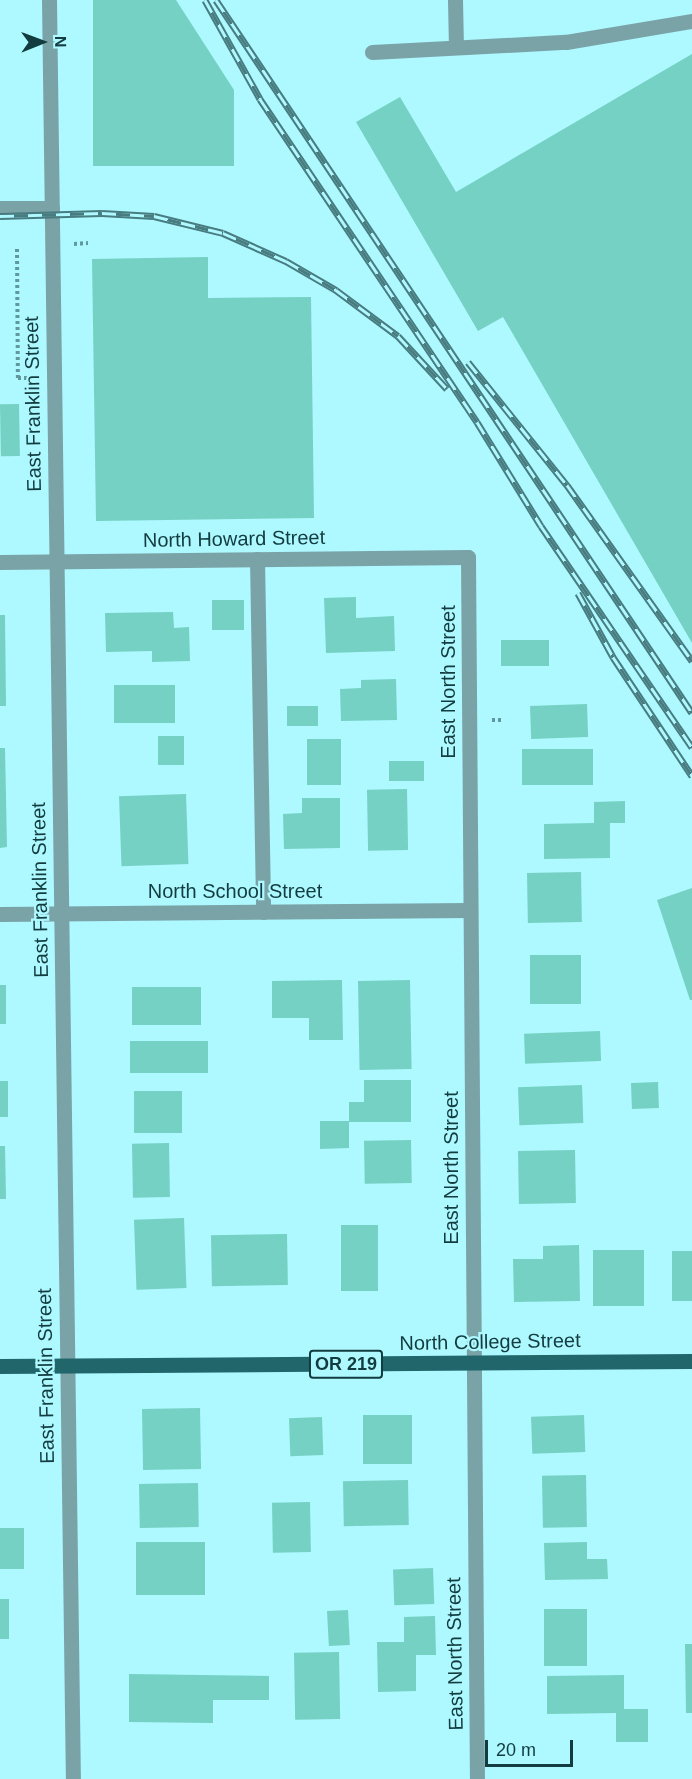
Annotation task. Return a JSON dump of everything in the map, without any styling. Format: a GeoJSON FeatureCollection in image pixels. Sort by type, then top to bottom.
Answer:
{"type":"FeatureCollection","features":[{"type":"Feature","properties":{"kind":"main road","name":"North College Street"},"geometry":{"type":"LineString","coordinates":[[0,1366],[692,1361]]}},
{"type":"Feature","properties":{"kind":"street","name":"East Franklin Street"},"geometry":{"type":"LineString","coordinates":[[49,0],[73,1779]]}},
{"type":"Feature","properties":{"kind":"street"},"geometry":{"type":"LineString","coordinates":[[455,0],[456,47]]}},
{"type":"Feature","properties":{"kind":"street"},"geometry":{"type":"LineString","coordinates":[[372,52],[566,42],[692,21]]}},
{"type":"Feature","properties":{"kind":"street"},"geometry":{"type":"LineString","coordinates":[[0,208],[52,208]]}},
{"type":"Feature","properties":{"kind":"street","name":"North Howard Street"},"geometry":{"type":"LineString","coordinates":[[0,562],[468,557]]}},
{"type":"Feature","properties":{"kind":"street","name":"East North Street"},"geometry":{"type":"LineString","coordinates":[[468,557],[477,1779]]}},
{"type":"Feature","properties":{"kind":"street"},"geometry":{"type":"LineString","coordinates":[[257,559],[263,912]]}},
{"type":"Feature","properties":{"kind":"street","name":"North School Street"},"geometry":{"type":"LineString","coordinates":[[0,914],[470,910]]}},
{"type":"Feature","properties":{"kind":"path"},"geometry":{"type":"LineString","coordinates":[[17,249],[18,378]]}},
{"type":"Feature","properties":{"kind":"building"},"geometry":{"type":"Polygon","coordinates":[[[93,0],[176,0],[234,90],[234,166],[93,166],[93,0]]]}},
{"type":"Feature","properties":{"kind":"building"},"geometry":{"type":"Polygon","coordinates":[[[692,54],[692,643],[503,317],[478,331],[356,122],[400,97],[456,192],[692,54]]]}},
{"type":"Feature","properties":{"kind":"building"},"geometry":{"type":"Polygon","coordinates":[[[208,257],[208,298],[311,297],[314,518],[96,521],[92,259],[208,257]]]}},
{"type":"Feature","properties":{"kind":"building"},"geometry":{"type":"Polygon","coordinates":[[[0,404],[19,404],[20,456],[1,456],[0,404]]]}},
{"type":"Feature","properties":{"kind":"building"},"geometry":{"type":"Polygon","coordinates":[[[356,597],[356,618],[394,616],[395,651],[326,653],[324,598],[356,597]]]}},
{"type":"Feature","properties":{"kind":"building"},"geometry":{"type":"Polygon","coordinates":[[[212,600],[244,600],[244,630],[212,630],[212,600]]]}},
{"type":"Feature","properties":{"kind":"building"},"geometry":{"type":"Polygon","coordinates":[[[173,612],[174,628],[189,627],[190,661],[152,662],[152,651],[106,652],[105,613],[173,612]]]}},
{"type":"Feature","properties":{"kind":"building"},"geometry":{"type":"Polygon","coordinates":[[[0,615],[5,615],[6,706],[0,706],[0,615]]]}},
{"type":"Feature","properties":{"kind":"building"},"geometry":{"type":"Polygon","coordinates":[[[501,640],[549,640],[549,666],[501,666],[501,640]]]}},
{"type":"Feature","properties":{"kind":"building"},"geometry":{"type":"Polygon","coordinates":[[[396,679],[397,720],[341,721],[340,689],[361,688],[361,680],[396,679]]]}},
{"type":"Feature","properties":{"kind":"building"},"geometry":{"type":"Polygon","coordinates":[[[114,685],[175,685],[175,723],[114,723],[114,685]]]}},
{"type":"Feature","properties":{"kind":"building"},"geometry":{"type":"Polygon","coordinates":[[[587,704],[588,737],[531,739],[530,706],[587,704]]]}},
{"type":"Feature","properties":{"kind":"building"},"geometry":{"type":"Polygon","coordinates":[[[287,706],[318,706],[318,726],[287,726],[287,706]]]}},
{"type":"Feature","properties":{"kind":"building"},"geometry":{"type":"Polygon","coordinates":[[[158,736],[184,736],[184,765],[158,765],[158,736]]]}},
{"type":"Feature","properties":{"kind":"building"},"geometry":{"type":"Polygon","coordinates":[[[307,739],[341,739],[341,785],[307,785],[307,739]]]}},
{"type":"Feature","properties":{"kind":"building"},"geometry":{"type":"Polygon","coordinates":[[[0,748],[5,748],[7,847],[0,848],[0,748]]]}},
{"type":"Feature","properties":{"kind":"building"},"geometry":{"type":"Polygon","coordinates":[[[522,749],[593,749],[593,785],[522,785],[522,749]]]}},
{"type":"Feature","properties":{"kind":"building"},"geometry":{"type":"Polygon","coordinates":[[[389,761],[424,761],[424,781],[389,781],[389,761]]]}},
{"type":"Feature","properties":{"kind":"building"},"geometry":{"type":"Polygon","coordinates":[[[407,789],[408,850],[368,851],[367,790],[407,789]]]}},
{"type":"Feature","properties":{"kind":"building"},"geometry":{"type":"Polygon","coordinates":[[[186,794],[188,864],[121,866],[119,796],[186,794]]]}},
{"type":"Feature","properties":{"kind":"building"},"geometry":{"type":"Polygon","coordinates":[[[302,798],[340,798],[340,848],[284,849],[283,814],[302,813],[302,798]]]}},
{"type":"Feature","properties":{"kind":"building"},"geometry":{"type":"Polygon","coordinates":[[[625,801],[625,823],[610,823],[610,858],[544,859],[544,824],[594,823],[594,802],[625,801]]]}},
{"type":"Feature","properties":{"kind":"building"},"geometry":{"type":"Polygon","coordinates":[[[581,872],[582,922],[528,923],[527,873],[581,872]]]}},
{"type":"Feature","properties":{"kind":"building"},"geometry":{"type":"Polygon","coordinates":[[[692,888],[692,1000],[690,1000],[657,900],[692,888]]]}},
{"type":"Feature","properties":{"kind":"building"},"geometry":{"type":"Polygon","coordinates":[[[530,955],[581,955],[581,1004],[530,1004],[530,955]]]}},
{"type":"Feature","properties":{"kind":"building"},"geometry":{"type":"Polygon","coordinates":[[[342,980],[343,1040],[309,1040],[309,1018],[272,1018],[272,981],[342,980]]]}},
{"type":"Feature","properties":{"kind":"building"},"geometry":{"type":"Polygon","coordinates":[[[410,980],[412,1069],[360,1070],[358,981],[410,980]]]}},
{"type":"Feature","properties":{"kind":"building"},"geometry":{"type":"Polygon","coordinates":[[[0,985],[6,985],[6,1024],[0,1024],[0,985]]]}},
{"type":"Feature","properties":{"kind":"building"},"geometry":{"type":"Polygon","coordinates":[[[132,987],[201,987],[201,1025],[132,1025],[132,987]]]}},
{"type":"Feature","properties":{"kind":"building"},"geometry":{"type":"Polygon","coordinates":[[[600,1031],[601,1061],[525,1064],[524,1034],[600,1031]]]}},
{"type":"Feature","properties":{"kind":"building"},"geometry":{"type":"Polygon","coordinates":[[[130,1041],[208,1041],[208,1073],[130,1073],[130,1041]]]}},
{"type":"Feature","properties":{"kind":"building"},"geometry":{"type":"Polygon","coordinates":[[[364,1080],[411,1080],[411,1122],[349,1122],[349,1148],[320,1149],[320,1121],[349,1121],[349,1102],[364,1102],[364,1080]]]}},
{"type":"Feature","properties":{"kind":"building"},"geometry":{"type":"Polygon","coordinates":[[[0,1081],[8,1081],[8,1117],[0,1117],[0,1081]]]}},
{"type":"Feature","properties":{"kind":"building"},"geometry":{"type":"Polygon","coordinates":[[[658,1082],[659,1108],[632,1109],[631,1083],[658,1082]]]}},
{"type":"Feature","properties":{"kind":"building"},"geometry":{"type":"Polygon","coordinates":[[[582,1085],[583,1123],[519,1125],[518,1087],[582,1085]]]}},
{"type":"Feature","properties":{"kind":"building"},"geometry":{"type":"Polygon","coordinates":[[[134,1091],[182,1091],[182,1133],[134,1133],[134,1091]]]}},
{"type":"Feature","properties":{"kind":"building"},"geometry":{"type":"Polygon","coordinates":[[[411,1140],[412,1183],[365,1184],[364,1141],[411,1140]]]}},
{"type":"Feature","properties":{"kind":"building"},"geometry":{"type":"Polygon","coordinates":[[[169,1143],[170,1197],[133,1198],[132,1144],[169,1143]]]}},
{"type":"Feature","properties":{"kind":"building"},"geometry":{"type":"Polygon","coordinates":[[[0,1146],[5,1146],[6,1199],[0,1199],[0,1146]]]}},
{"type":"Feature","properties":{"kind":"building"},"geometry":{"type":"Polygon","coordinates":[[[575,1150],[576,1203],[519,1204],[518,1151],[575,1150]]]}},
{"type":"Feature","properties":{"kind":"building"},"geometry":{"type":"Polygon","coordinates":[[[184,1218],[186,1288],[136,1290],[134,1220],[184,1218]]]}},
{"type":"Feature","properties":{"kind":"building"},"geometry":{"type":"Polygon","coordinates":[[[341,1225],[378,1225],[378,1291],[341,1291],[341,1225]]]}},
{"type":"Feature","properties":{"kind":"building"},"geometry":{"type":"Polygon","coordinates":[[[287,1234],[288,1285],[212,1286],[211,1235],[287,1234]]]}},
{"type":"Feature","properties":{"kind":"building"},"geometry":{"type":"Polygon","coordinates":[[[579,1245],[580,1301],[514,1302],[513,1259],[543,1259],[543,1246],[579,1245]]]}},
{"type":"Feature","properties":{"kind":"building"},"geometry":{"type":"Polygon","coordinates":[[[593,1250],[644,1250],[644,1306],[593,1306],[593,1250]]]}},
{"type":"Feature","properties":{"kind":"building"},"geometry":{"type":"Polygon","coordinates":[[[672,1251],[692,1251],[692,1301],[672,1301],[672,1251]]]}},
{"type":"Feature","properties":{"kind":"building"},"geometry":{"type":"Polygon","coordinates":[[[200,1408],[201,1469],[143,1470],[142,1409],[200,1408]]]}},
{"type":"Feature","properties":{"kind":"building"},"geometry":{"type":"Polygon","coordinates":[[[363,1415],[412,1415],[412,1464],[363,1464],[363,1415]]]}},
{"type":"Feature","properties":{"kind":"building"},"geometry":{"type":"Polygon","coordinates":[[[584,1415],[585,1452],[532,1454],[531,1417],[584,1415]]]}},
{"type":"Feature","properties":{"kind":"building"},"geometry":{"type":"Polygon","coordinates":[[[322,1417],[323,1455],[290,1456],[289,1418],[322,1417]]]}},
{"type":"Feature","properties":{"kind":"building"},"geometry":{"type":"Polygon","coordinates":[[[586,1475],[587,1527],[543,1528],[542,1476],[586,1475]]]}},
{"type":"Feature","properties":{"kind":"building"},"geometry":{"type":"Polygon","coordinates":[[[408,1480],[409,1525],[344,1526],[343,1481],[408,1480]]]}},
{"type":"Feature","properties":{"kind":"building"},"geometry":{"type":"Polygon","coordinates":[[[198,1483],[199,1527],[140,1528],[139,1484],[198,1483]]]}},
{"type":"Feature","properties":{"kind":"building"},"geometry":{"type":"Polygon","coordinates":[[[310,1502],[311,1552],[273,1553],[272,1503],[310,1502]]]}},
{"type":"Feature","properties":{"kind":"building"},"geometry":{"type":"Polygon","coordinates":[[[0,1528],[24,1528],[24,1569],[0,1569],[0,1528]]]}},
{"type":"Feature","properties":{"kind":"building"},"geometry":{"type":"Polygon","coordinates":[[[136,1542],[205,1542],[205,1595],[136,1595],[136,1542]]]}},
{"type":"Feature","properties":{"kind":"building"},"geometry":{"type":"Polygon","coordinates":[[[587,1542],[587,1559],[607,1559],[608,1579],[545,1580],[544,1543],[587,1542]]]}},
{"type":"Feature","properties":{"kind":"building"},"geometry":{"type":"Polygon","coordinates":[[[433,1568],[434,1604],[394,1605],[393,1569],[433,1568]]]}},
{"type":"Feature","properties":{"kind":"building"},"geometry":{"type":"Polygon","coordinates":[[[0,1599],[9,1599],[9,1639],[0,1639],[0,1599]]]}},
{"type":"Feature","properties":{"kind":"building"},"geometry":{"type":"Polygon","coordinates":[[[544,1609],[587,1609],[587,1666],[544,1666],[544,1609]]]}},
{"type":"Feature","properties":{"kind":"building"},"geometry":{"type":"Polygon","coordinates":[[[348,1610],[350,1645],[329,1646],[327,1611],[348,1610]]]}},
{"type":"Feature","properties":{"kind":"building"},"geometry":{"type":"Polygon","coordinates":[[[435,1616],[436,1655],[416,1655],[416,1691],[378,1692],[377,1642],[404,1642],[404,1617],[435,1616]]]}},
{"type":"Feature","properties":{"kind":"building"},"geometry":{"type":"Polygon","coordinates":[[[685,1644],[692,1644],[692,1713],[686,1713],[685,1644]]]}},
{"type":"Feature","properties":{"kind":"building"},"geometry":{"type":"Polygon","coordinates":[[[339,1652],[340,1719],[295,1720],[294,1653],[339,1652]]]}},
{"type":"Feature","properties":{"kind":"building"},"geometry":{"type":"Polygon","coordinates":[[[129,1674],[269,1676],[269,1700],[213,1700],[213,1723],[129,1722],[129,1674]]]}},
{"type":"Feature","properties":{"kind":"building"},"geometry":{"type":"Polygon","coordinates":[[[624,1675],[624,1709],[648,1709],[648,1742],[616,1742],[616,1713],[547,1714],[547,1676],[624,1675]]]}},
{"type":"Feature","properties":{"kind":"railway"},"geometry":{"type":"LineString","coordinates":[[205,0],[260,99],[477,422],[541,526],[692,747]]}},
{"type":"Feature","properties":{"kind":"railway"},"geometry":{"type":"LineString","coordinates":[[216,0],[692,713]]}},
{"type":"Feature","properties":{"kind":"railway"},"geometry":{"type":"LineString","coordinates":[[0,216],[102,213],[154,216],[223,233],[286,261],[336,290],[398,336],[447,389]]}},
{"type":"Feature","properties":{"kind":"railway"},"geometry":{"type":"LineString","coordinates":[[468,362],[567,485],[692,661]]}},
{"type":"Feature","properties":{"kind":"railway"},"geometry":{"type":"LineString","coordinates":[[578,593],[613,657],[692,776]]}}]}
